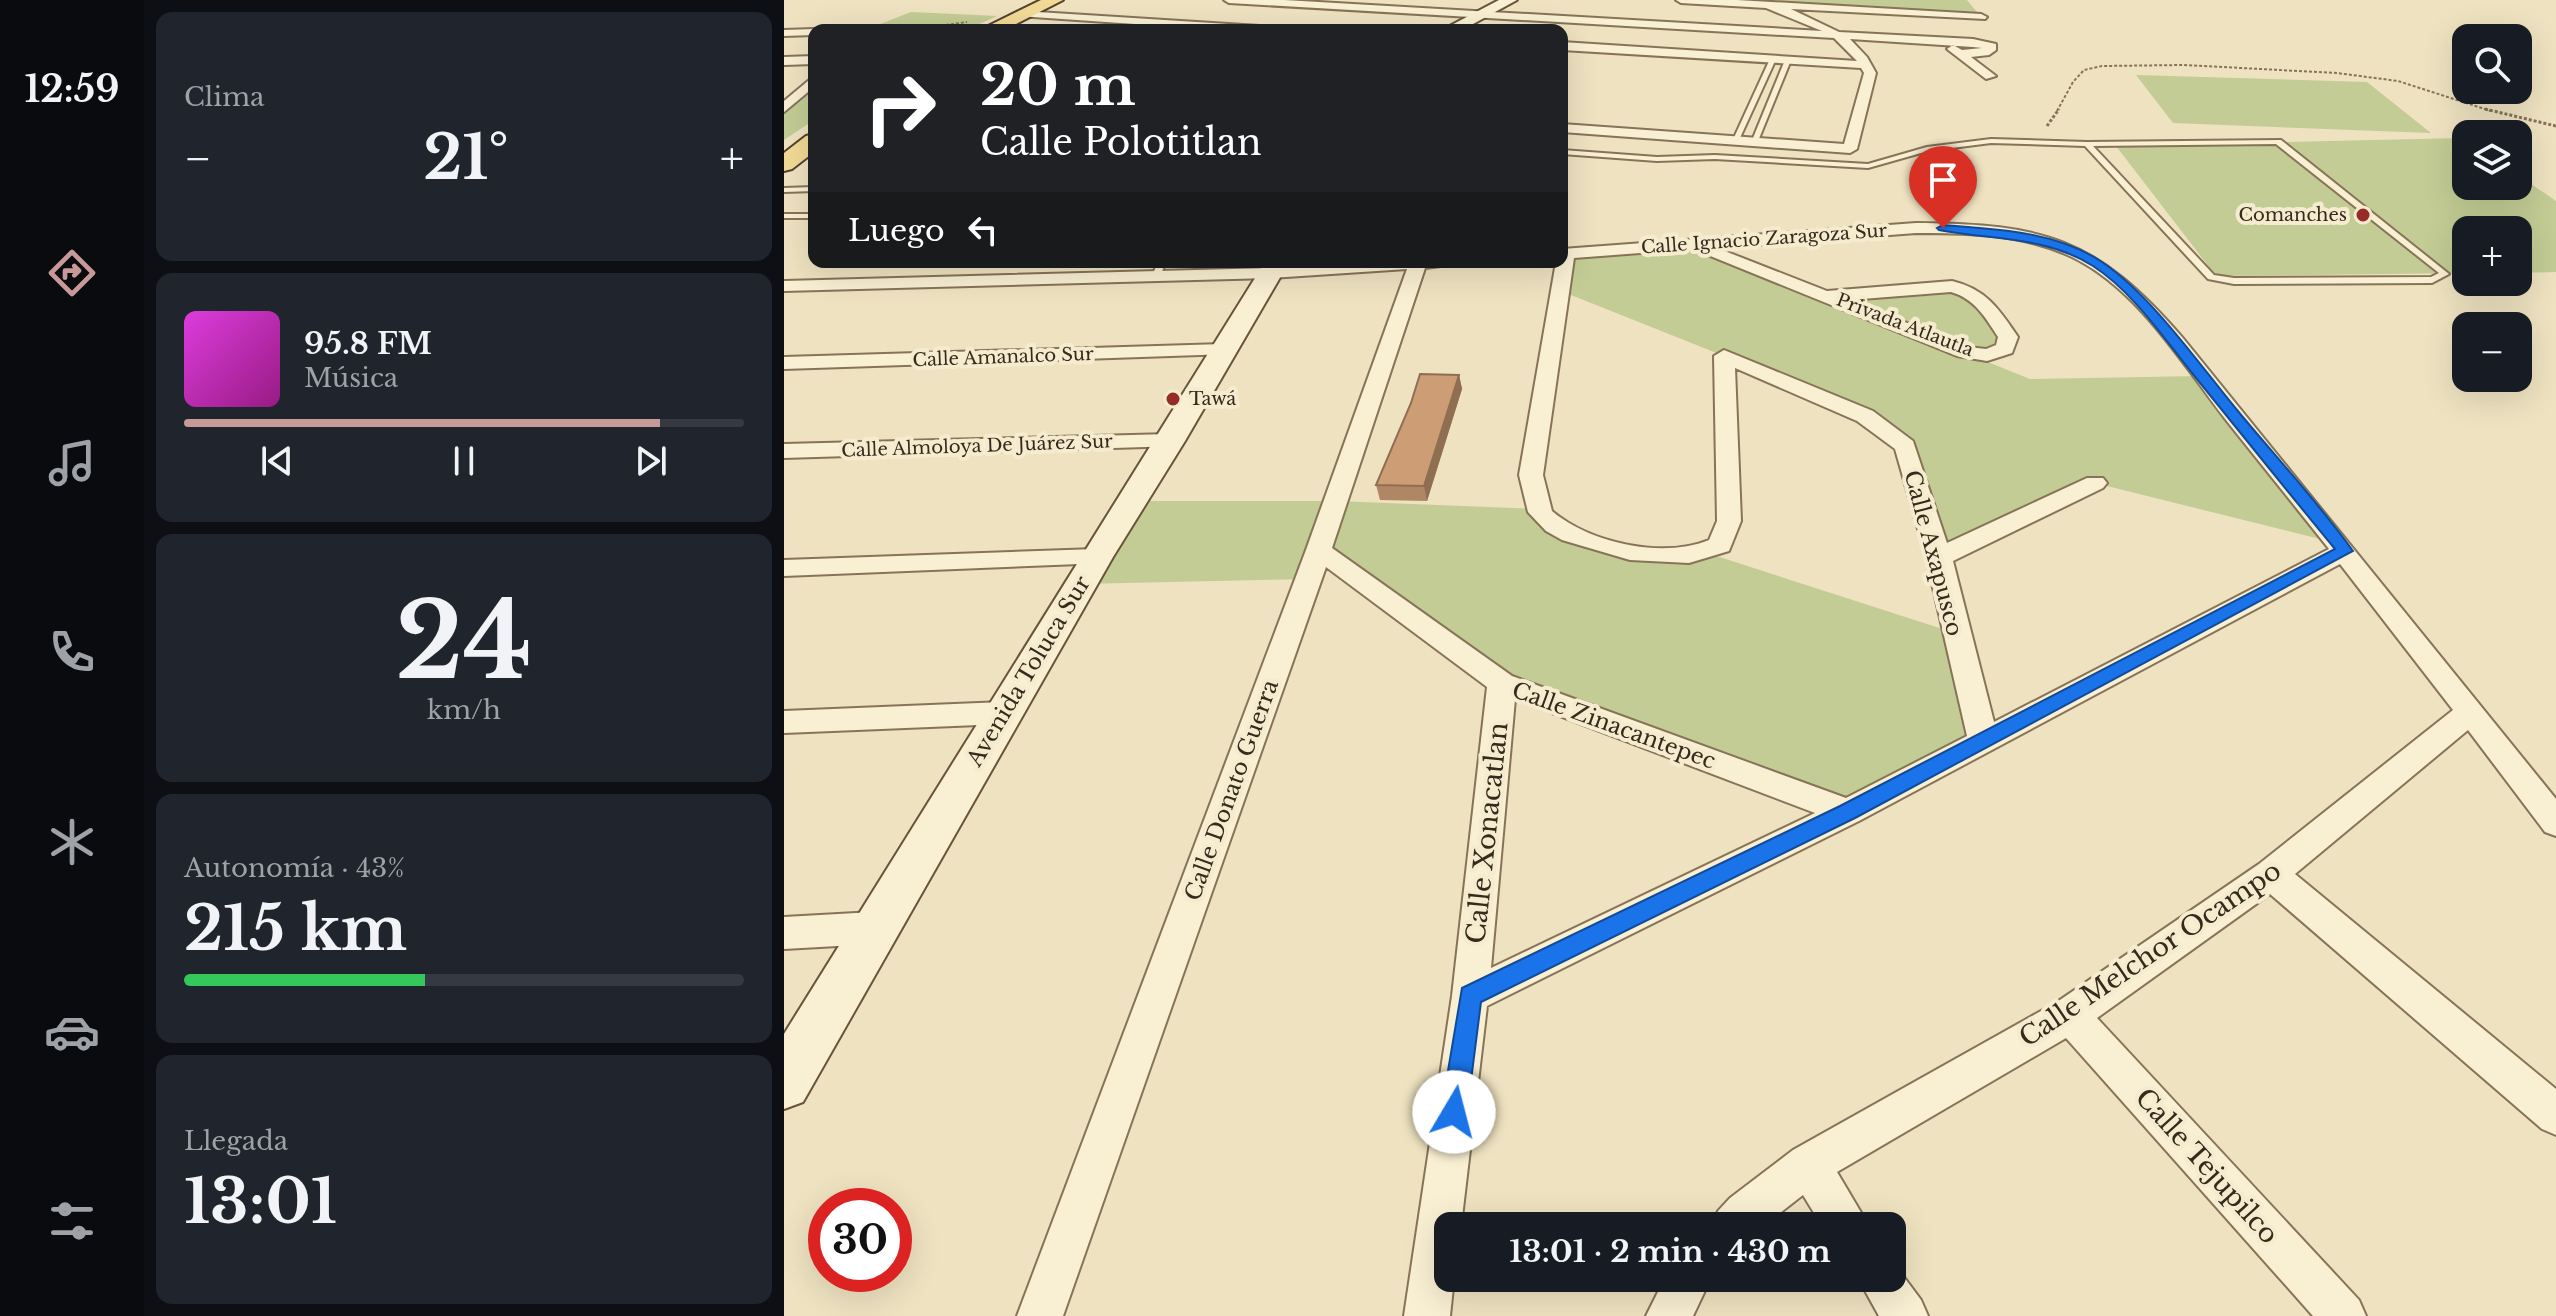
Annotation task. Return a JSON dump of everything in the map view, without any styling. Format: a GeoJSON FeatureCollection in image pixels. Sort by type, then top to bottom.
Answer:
{"type":"FeatureCollection","features":[{"type":"Feature","properties":{"kind":"main road"},"geometry":{"type":"LineString","coordinates":[[985,24],[1023,5],[1055,0]]}},
{"type":"Feature","properties":{"kind":"main road"},"geometry":{"type":"LineString","coordinates":[[784,164],[804,145]]}},
{"type":"Feature","properties":{"kind":"street"},"geometry":{"type":"LineString","coordinates":[[1229,0],[1835,33],[1992,47],[1985,52],[1960,54]]}},
{"type":"Feature","properties":{"kind":"street"},"geometry":{"type":"LineString","coordinates":[[1462,24],[1510,0]]}},
{"type":"Feature","properties":{"kind":"street"},"geometry":{"type":"LineString","coordinates":[[1681,0],[1981,17]]}},
{"type":"Feature","properties":{"kind":"street"},"geometry":{"type":"LineString","coordinates":[[1023,5],[1084,21],[1133,24]]}},
{"type":"Feature","properties":{"kind":"street"},"geometry":{"type":"LineString","coordinates":[[1568,128],[1850,149],[1870,73],[1866,65],[1835,33],[1768,5]]}},
{"type":"Feature","properties":{"kind":"street"},"geometry":{"type":"LineString","coordinates":[[784,33],[808,32]]}},
{"type":"Feature","properties":{"kind":"street"},"geometry":{"type":"LineString","coordinates":[[1943,41],[1990,76]]}},
{"type":"Feature","properties":{"kind":"street"},"geometry":{"type":"LineString","coordinates":[[1568,46],[1866,65]]}},
{"type":"Feature","properties":{"kind":"street"},"geometry":{"type":"LineString","coordinates":[[784,61],[808,60]]}},
{"type":"Feature","properties":{"kind":"street"},"geometry":{"type":"LineString","coordinates":[[784,108],[808,86]]}},
{"type":"Feature","properties":{"kind":"street"},"geometry":{"type":"LineString","coordinates":[[784,92],[801,92]]}},
{"type":"Feature","properties":{"kind":"street","name":"Calle Ignacio Zaragoza Sur"},"geometry":{"type":"LineString","coordinates":[[1568,254],[1916,228],[1969,228],[2013,234],[2062,248],[2096,263],[2121,283],[2169,335],[2345,551],[2556,823]]}},
{"type":"Feature","properties":{"kind":"street","name":"Privada Atlautla"},"geometry":{"type":"LineString","coordinates":[[1691,244],[1964,352],[1987,355],[2005,349],[2008,337],[1984,299],[1972,291],[1952,286],[1828,296]]}},
{"type":"Feature","properties":{"kind":"street"},"geometry":{"type":"LineString","coordinates":[[784,286],[1216,268]]}},
{"type":"Feature","properties":{"kind":"street","name":"Avenida Toluca Sur"},"geometry":{"type":"LineString","coordinates":[[784,1083],[1096,557],[1273,268]]}},
{"type":"Feature","properties":{"kind":"street","name":"Calle Donato Guerra"},"geometry":{"type":"LineString","coordinates":[[1040,1316],[1319,550],[1426,268]]}},
{"type":"Feature","properties":{"kind":"street","name":"Calle Axapusco"},"geometry":{"type":"LineString","coordinates":[[1562,268],[1531,475],[1536,502],[1543,517],[1564,531],[1597,544],[1635,552],[1685,555],[1720,545],[1729,521],[1724,356],[1865,416],[1905,446],[1939,557],[1983,740]]}},
{"type":"Feature","properties":{"kind":"street","name":"Calle Amanalco Sur"},"geometry":{"type":"LineString","coordinates":[[784,363],[1223,350]]}},
{"type":"Feature","properties":{"kind":"street","name":"Calle Almoloya De Juárez Sur"},"geometry":{"type":"LineString","coordinates":[[784,451],[1170,441]]}},
{"type":"Feature","properties":{"kind":"street"},"geometry":{"type":"LineString","coordinates":[[1939,557],[2095,483]]}},
{"type":"Feature","properties":{"kind":"street","name":"Calle Zinacantepec"},"geometry":{"type":"LineString","coordinates":[[1319,550],[1502,683],[1848,812]]}},
{"type":"Feature","properties":{"kind":"street"},"geometry":{"type":"LineString","coordinates":[[1470,996],[1848,812],[2345,551]]}},
{"type":"Feature","properties":{"kind":"street"},"geometry":{"type":"LineString","coordinates":[[784,568],[1096,557]]}},
{"type":"Feature","properties":{"kind":"street","name":"Calle Xonacatlan"},"geometry":{"type":"LineString","coordinates":[[1427,1316],[1470,996],[1502,683]]}},
{"type":"Feature","properties":{"kind":"street","name":"Calle Melchor Ocampo"},"geometry":{"type":"LineString","coordinates":[[1746,1212],[1808,1165],[2070,1015],[2271,874],[2471,711]]}},
{"type":"Feature","properties":{"kind":"street"},"geometry":{"type":"LineString","coordinates":[[784,722],[1003,713]]}},
{"type":"Feature","properties":{"kind":"street"},"geometry":{"type":"LineString","coordinates":[[2271,874],[2556,1115]]}},
{"type":"Feature","properties":{"kind":"street"},"geometry":{"type":"LineString","coordinates":[[784,933],[874,928]]}},
{"type":"Feature","properties":{"kind":"street","name":"Calle Tejupilco"},"geometry":{"type":"LineString","coordinates":[[2070,1015],[2343,1316]]}},
{"type":"Feature","properties":{"kind":"street"},"geometry":{"type":"LineString","coordinates":[[1808,1165],[1838,1212]]}},
{"type":"Feature","properties":{"kind":"street"},"geometry":{"type":"LineString","coordinates":[[1669,1316],[1682,1292]]}},
{"type":"Feature","properties":{"kind":"street"},"geometry":{"type":"LineString","coordinates":[[1889,1292],[1905,1316]]}},
{"type":"Feature","properties":{"kind":"lane"},"geometry":{"type":"LineString","coordinates":[[1735,140],[1773,59]]}},
{"type":"Feature","properties":{"kind":"lane"},"geometry":{"type":"LineString","coordinates":[[1754,141],[1788,60]]}},
{"type":"Feature","properties":{"kind":"lane"},"geometry":{"type":"LineString","coordinates":[[1568,152],[1657,159],[1715,157],[1868,166],[1927,149],[2027,140],[2087,144],[2278,142],[2445,274],[2441,278],[2416,280],[2234,281],[2211,277],[2087,144]]}},
{"type":"Feature","properties":{"kind":"lane"},"geometry":{"type":"LineString","coordinates":[[1568,145],[1635,150]]}},
{"type":"Feature","properties":{"kind":"lane"},"geometry":{"type":"LineString","coordinates":[[784,190],[808,189]]}},
{"type":"Feature","properties":{"kind":"lane"},"geometry":{"type":"LineString","coordinates":[[784,216],[808,216]]}},
{"type":"Feature","properties":{"kind":"path"},"geometry":{"type":"LineString","coordinates":[[2027,140],[2054,119],[2081,72],[2089,68],[2142,63],[2395,80],[2452,96],[2489,111],[2556,126]]}},
{"type":"Feature","properties":{"kind":"green space"},"geometry":{"type":"Polygon","coordinates":[[[1681,0],[1967,0],[1981,17],[1681,0]]]}},
{"type":"Feature","properties":{"kind":"green space"},"geometry":{"type":"Polygon","coordinates":[[[911,12],[997,16],[979,24],[880,24],[911,12]]]}},
{"type":"Feature","properties":{"kind":"green space"},"geometry":{"type":"Polygon","coordinates":[[[2136,75],[2367,82],[2431,133],[2173,123],[2136,75]]]}},
{"type":"Feature","properties":{"kind":"green space"},"geometry":{"type":"Polygon","coordinates":[[[808,86],[808,124],[784,140],[784,108],[808,86]]]}},
{"type":"Feature","properties":{"kind":"green space","name":"Comanches"},"geometry":{"type":"Polygon","coordinates":[[[2452,138],[2452,200],[2532,200],[2532,185],[2556,201],[2556,272],[2532,273],[2532,216],[2452,216],[2452,273],[2216,276],[2116,146],[2452,138]]]}},
{"type":"Feature","properties":{"kind":"green space"},"geometry":{"type":"Polygon","coordinates":[[[1691,244],[1828,296],[1972,291],[2005,349],[1968,354],[2030,379],[2201,376],[2348,546],[2095,483],[1939,557],[1887,430],[1724,356],[1561,291],[1564,268],[1568,268],[1568,253],[1691,244]]]}},
{"type":"Feature","properties":{"kind":"green space"},"geometry":{"type":"Polygon","coordinates":[[[1131,501],[1336,501],[1539,509],[1597,544],[1704,552],[1955,633],[1983,740],[1848,812],[1502,683],[1319,550],[1308,579],[1080,584],[1131,501]]]}},
{"type":"Feature","properties":{"kind":"building"},"geometry":{"type":"Polygon","coordinates":[[[1420,374],[1459,375],[1424,486],[1376,485],[1411,403],[1420,374]]]}},
{"type":"Feature","properties":{"kind":"place","name":"Comanches"},"geometry":{"type":"Point","coordinates":[2363,215]}},
{"type":"Feature","properties":{"kind":"place","name":"Tawá"},"geometry":{"type":"Point","coordinates":[1173,399]}},
{"type":"Feature","properties":{"kind":"route"},"geometry":{"type":"LineString","coordinates":[[1454,1112],[1470,996],[1848,812],[2345,551],[2169,335],[2121,283],[2096,263],[2062,248],[2013,234],[1943,228]]}}]}
